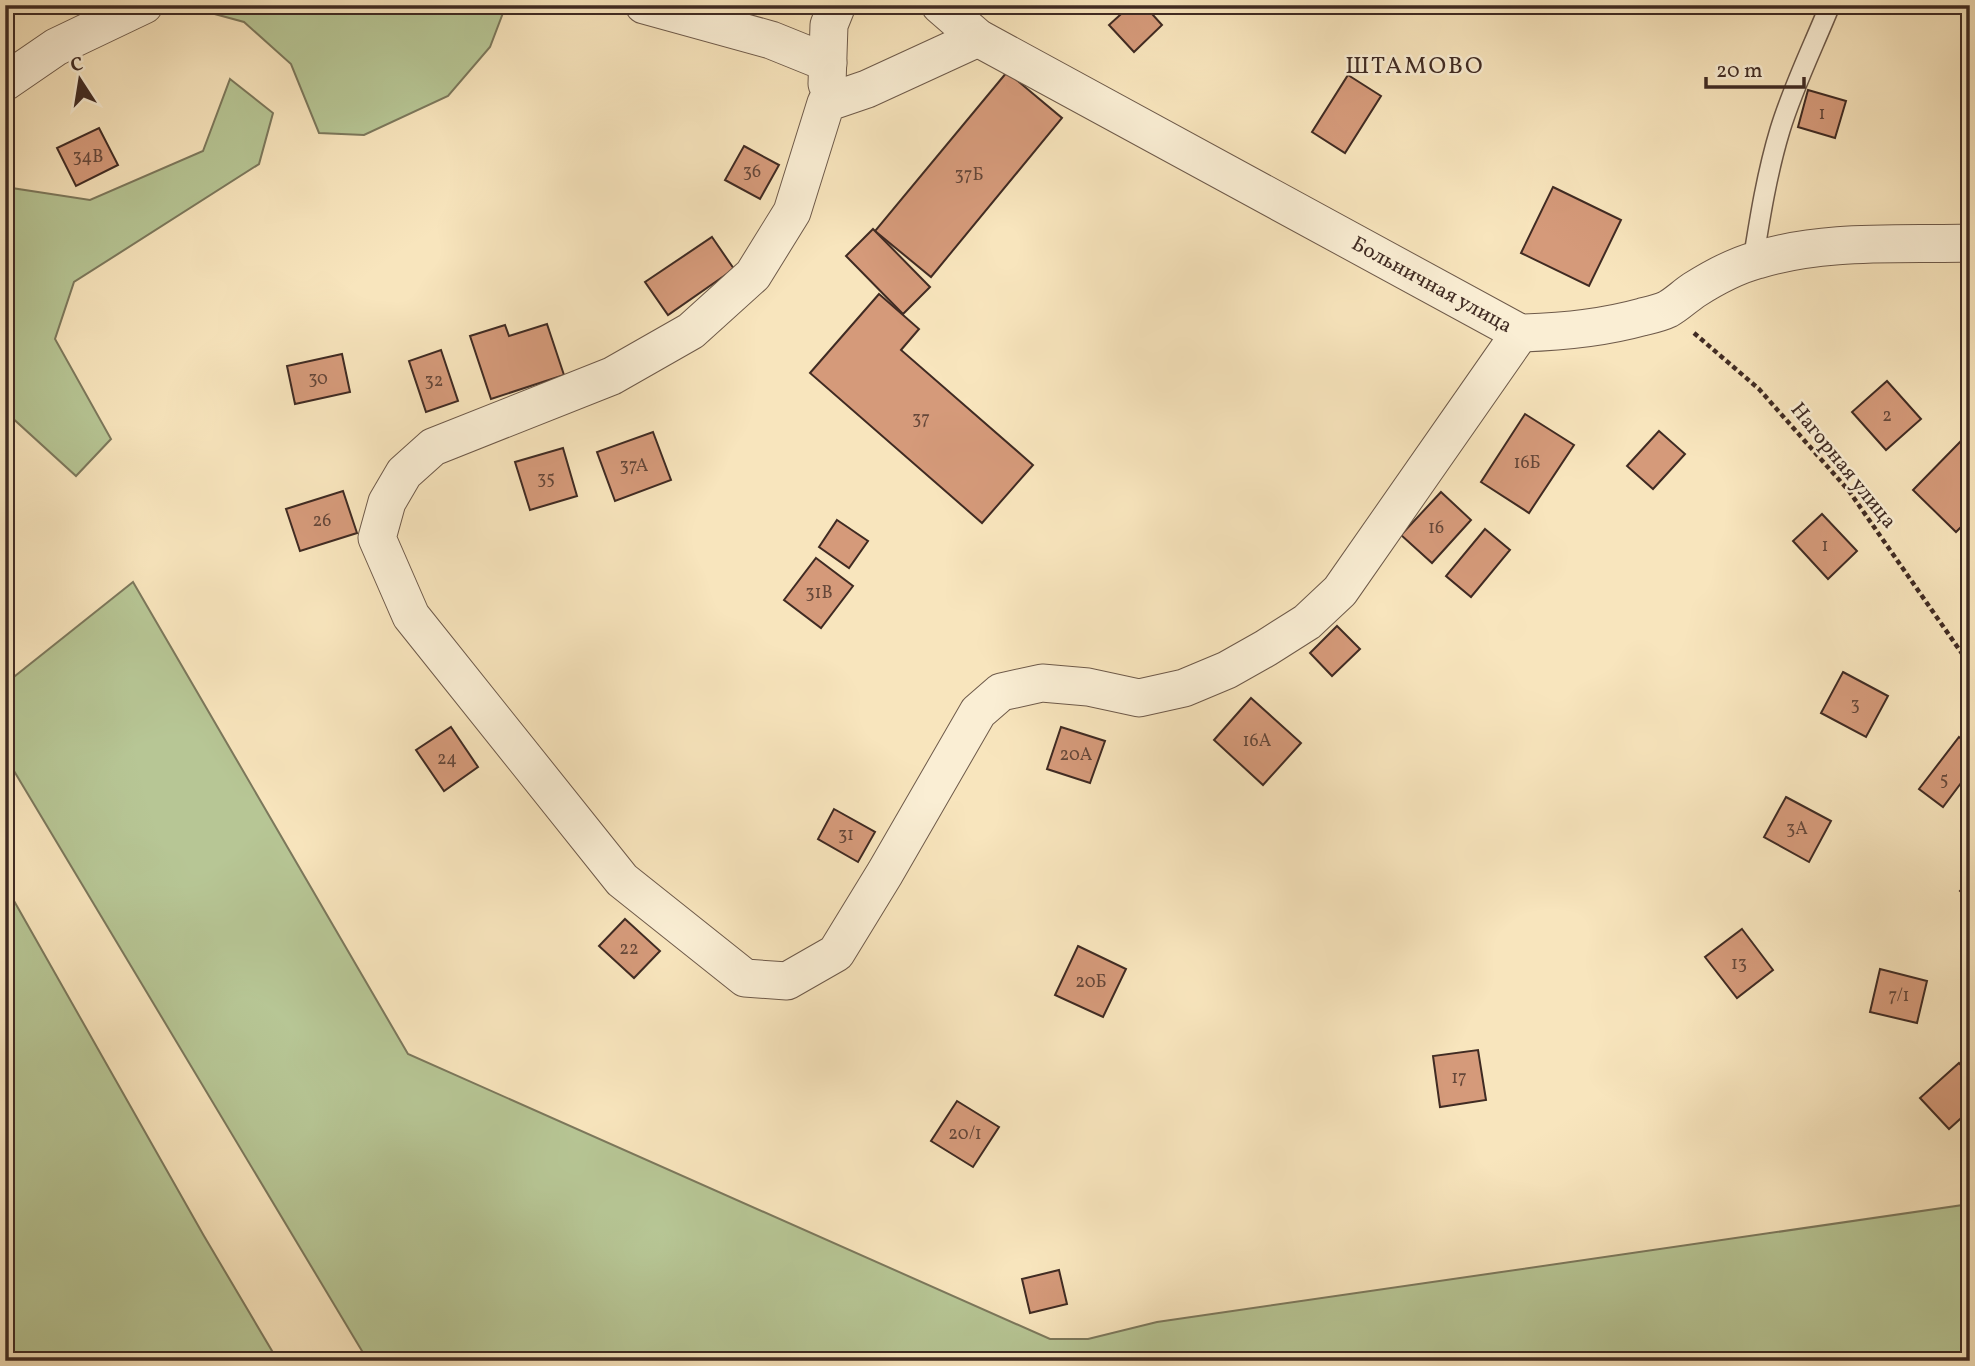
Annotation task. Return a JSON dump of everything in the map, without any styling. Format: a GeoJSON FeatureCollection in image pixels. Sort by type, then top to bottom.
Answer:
{"type":"FeatureCollection","features":[{"type":"Feature","properties":{"kind":"street"},"geometry":{"type":"LineString","coordinates":[[5,82],[56,47],[144,5]]}},
{"type":"Feature","properties":{"kind":"street"},"geometry":{"type":"LineString","coordinates":[[644,5],[771,40],[828,62]]}},
{"type":"Feature","properties":{"kind":"street"},"geometry":{"type":"LineString","coordinates":[[837,5],[829,25],[826,103],[792,212],[753,275],[691,331],[612,376],[433,447],[404,473],[387,502],[377,538],[411,616],[622,880],[745,978],[787,981],[836,953],[978,712],[1001,692],[1042,683],[1087,687],[1139,698],[1184,688],[1227,670],[1307,622],[1340,591],[1520,333]]}},
{"type":"Feature","properties":{"kind":"street","name":"Больничная улица"},"geometry":{"type":"LineString","coordinates":[[940,5],[978,38],[1520,333],[1593,328],[1666,310],[1722,274],[1783,252],[1825,246],[1970,243]]}},
{"type":"Feature","properties":{"kind":"street"},"geometry":{"type":"LineString","coordinates":[[826,103],[867,89],[978,38]]}},
{"type":"Feature","properties":{"kind":"lane"},"geometry":{"type":"LineString","coordinates":[[1753,261],[1765,186],[1780,129],[1830,5]]}},
{"type":"Feature","properties":{"kind":"path","name":"Нагорная улица"},"geometry":{"type":"LineString","coordinates":[[1666,310],[1759,389],[1849,491],[1970,664]]}},
{"type":"Feature","properties":{"kind":"green space"},"geometry":{"type":"Polygon","coordinates":[[[186,5],[506,5],[490,47],[448,96],[364,135],[319,133],[291,64],[244,22],[186,5]]]}},
{"type":"Feature","properties":{"kind":"green space"},"geometry":{"type":"Polygon","coordinates":[[[230,79],[273,113],[259,164],[74,282],[55,339],[111,439],[76,476],[9,415],[5,419],[5,187],[90,200],[203,151],[230,79]]]}},
{"type":"Feature","properties":{"kind":"green space"},"geometry":{"type":"Polygon","coordinates":[[[133,582],[408,1054],[1050,1339],[1088,1339],[1157,1322],[1970,1204],[1970,1361],[368,1361],[5,756],[5,684],[133,582]]]}},
{"type":"Feature","properties":{"kind":"green space"},"geometry":{"type":"Polygon","coordinates":[[[5,885],[204,1236],[278,1361],[5,1361],[5,885]]]}},
{"type":"Feature","properties":{"kind":"building"},"geometry":{"type":"Polygon","coordinates":[[[1131,5],[1144,5],[1162,25],[1134,52],[1109,25],[1131,5]]]}},
{"type":"Feature","properties":{"kind":"building"},"geometry":{"type":"Polygon","coordinates":[[[1007,72],[1062,118],[931,277],[875,231],[1007,72]]]}},
{"type":"Feature","properties":{"kind":"building"},"geometry":{"type":"Polygon","coordinates":[[[1348,75],[1381,96],[1345,153],[1312,132],[1348,75]]]}},
{"type":"Feature","properties":{"kind":"building"},"geometry":{"type":"Polygon","coordinates":[[[1808,90],[1846,101],[1835,138],[1798,127],[1808,90]]]}},
{"type":"Feature","properties":{"kind":"building"},"geometry":{"type":"Polygon","coordinates":[[[99,128],[118,165],[76,186],[57,148],[99,128]]]}},
{"type":"Feature","properties":{"kind":"building"},"geometry":{"type":"Polygon","coordinates":[[[744,146],[779,165],[760,199],[725,180],[744,146]]]}},
{"type":"Feature","properties":{"kind":"building"},"geometry":{"type":"Polygon","coordinates":[[[1553,187],[1621,220],[1589,286],[1521,253],[1553,187]]]}},
{"type":"Feature","properties":{"kind":"building"},"geometry":{"type":"Polygon","coordinates":[[[873,229],[930,287],[903,314],[846,256],[873,229]]]}},
{"type":"Feature","properties":{"kind":"building"},"geometry":{"type":"Polygon","coordinates":[[[712,237],[734,269],[668,315],[645,282],[712,237]]]}},
{"type":"Feature","properties":{"kind":"building"},"geometry":{"type":"Polygon","coordinates":[[[879,294],[919,329],[901,350],[1033,465],[982,523],[810,373],[879,294]]]}},
{"type":"Feature","properties":{"kind":"building"},"geometry":{"type":"Polygon","coordinates":[[[547,324],[564,375],[491,399],[470,336],[505,325],[509,336],[547,324]]]}},
{"type":"Feature","properties":{"kind":"building"},"geometry":{"type":"Polygon","coordinates":[[[441,350],[458,401],[426,412],[409,361],[441,350]]]}},
{"type":"Feature","properties":{"kind":"building"},"geometry":{"type":"Polygon","coordinates":[[[342,354],[350,392],[295,404],[287,366],[342,354]]]}},
{"type":"Feature","properties":{"kind":"building"},"geometry":{"type":"Polygon","coordinates":[[[1887,381],[1921,419],[1886,450],[1852,412],[1887,381]]]}},
{"type":"Feature","properties":{"kind":"building"},"geometry":{"type":"Polygon","coordinates":[[[1525,414],[1574,445],[1529,513],[1481,482],[1525,414]]]}},
{"type":"Feature","properties":{"kind":"building"},"geometry":{"type":"Polygon","coordinates":[[[1659,431],[1685,454],[1653,489],[1627,466],[1659,431]]]}},
{"type":"Feature","properties":{"kind":"building"},"geometry":{"type":"Polygon","coordinates":[[[653,432],[671,480],[615,501],[597,452],[653,432]]]}},
{"type":"Feature","properties":{"kind":"building"},"geometry":{"type":"Polygon","coordinates":[[[1960,442],[1970,452],[1970,518],[1956,532],[1913,490],[1960,442]]]}},
{"type":"Feature","properties":{"kind":"building"},"geometry":{"type":"Polygon","coordinates":[[[563,448],[577,496],[530,510],[515,462],[563,448]]]}},
{"type":"Feature","properties":{"kind":"building"},"geometry":{"type":"Polygon","coordinates":[[[343,491],[357,533],[300,551],[286,509],[343,491]]]}},
{"type":"Feature","properties":{"kind":"building"},"geometry":{"type":"Polygon","coordinates":[[[1441,492],[1471,520],[1432,563],[1401,535],[1441,492]]]}},
{"type":"Feature","properties":{"kind":"building"},"geometry":{"type":"Polygon","coordinates":[[[1822,514],[1857,551],[1828,579],[1793,541],[1822,514]]]}},
{"type":"Feature","properties":{"kind":"building"},"geometry":{"type":"Polygon","coordinates":[[[837,520],[868,541],[849,568],[819,547],[837,520]]]}},
{"type":"Feature","properties":{"kind":"building"},"geometry":{"type":"Polygon","coordinates":[[[1485,529],[1510,550],[1471,597],[1446,576],[1485,529]]]}},
{"type":"Feature","properties":{"kind":"building"},"geometry":{"type":"Polygon","coordinates":[[[816,558],[853,586],[821,628],[784,600],[816,558]]]}},
{"type":"Feature","properties":{"kind":"building"},"geometry":{"type":"Polygon","coordinates":[[[1337,626],[1360,649],[1332,676],[1310,653],[1337,626]]]}},
{"type":"Feature","properties":{"kind":"building"},"geometry":{"type":"Polygon","coordinates":[[[1843,672],[1888,696],[1866,737],[1821,713],[1843,672]]]}},
{"type":"Feature","properties":{"kind":"building"},"geometry":{"type":"Polygon","coordinates":[[[1251,698],[1301,743],[1263,785],[1214,740],[1251,698]]]}},
{"type":"Feature","properties":{"kind":"building"},"geometry":{"type":"Polygon","coordinates":[[[451,727],[478,767],[444,791],[416,750],[451,727]]]}},
{"type":"Feature","properties":{"kind":"building"},"geometry":{"type":"Polygon","coordinates":[[[1061,727],[1105,741],[1090,783],[1047,769],[1061,727]]]}},
{"type":"Feature","properties":{"kind":"building"},"geometry":{"type":"Polygon","coordinates":[[[1959,737],[1970,746],[1970,771],[1943,807],[1919,789],[1959,737]]]}},
{"type":"Feature","properties":{"kind":"building"},"geometry":{"type":"Polygon","coordinates":[[[1786,797],[1831,821],[1809,862],[1764,837],[1786,797]]]}},
{"type":"Feature","properties":{"kind":"building"},"geometry":{"type":"Polygon","coordinates":[[[834,809],[875,832],[858,862],[818,839],[834,809]]]}},
{"type":"Feature","properties":{"kind":"building"},"geometry":{"type":"Polygon","coordinates":[[[1970,881],[1970,900],[1960,891],[1970,881]]]}},
{"type":"Feature","properties":{"kind":"building"},"geometry":{"type":"Polygon","coordinates":[[[625,919],[660,951],[634,978],[599,946],[625,919]]]}},
{"type":"Feature","properties":{"kind":"building"},"geometry":{"type":"Polygon","coordinates":[[[1742,929],[1773,970],[1737,998],[1705,957],[1742,929]]]}},
{"type":"Feature","properties":{"kind":"building"},"geometry":{"type":"Polygon","coordinates":[[[1078,946],[1126,969],[1103,1017],[1055,995],[1078,946]]]}},
{"type":"Feature","properties":{"kind":"building"},"geometry":{"type":"Polygon","coordinates":[[[1880,969],[1927,981],[1917,1023],[1870,1012],[1880,969]]]}},
{"type":"Feature","properties":{"kind":"building"},"geometry":{"type":"Polygon","coordinates":[[[1478,1050],[1486,1100],[1440,1107],[1433,1056],[1478,1050]]]}},
{"type":"Feature","properties":{"kind":"building"},"geometry":{"type":"Polygon","coordinates":[[[1959,1063],[1970,1075],[1970,1110],[1949,1129],[1920,1098],[1959,1063]]]}},
{"type":"Feature","properties":{"kind":"building"},"geometry":{"type":"Polygon","coordinates":[[[957,1101],[999,1127],[973,1167],[931,1141],[957,1101]]]}},
{"type":"Feature","properties":{"kind":"building"},"geometry":{"type":"Polygon","coordinates":[[[1059,1270],[1067,1304],[1030,1313],[1022,1279],[1059,1270]]]}},
{"type":"Feature","properties":{"kind":"district","name":"ШТАМОВО"},"geometry":{"type":"Point","coordinates":[1415,67]}}]}
